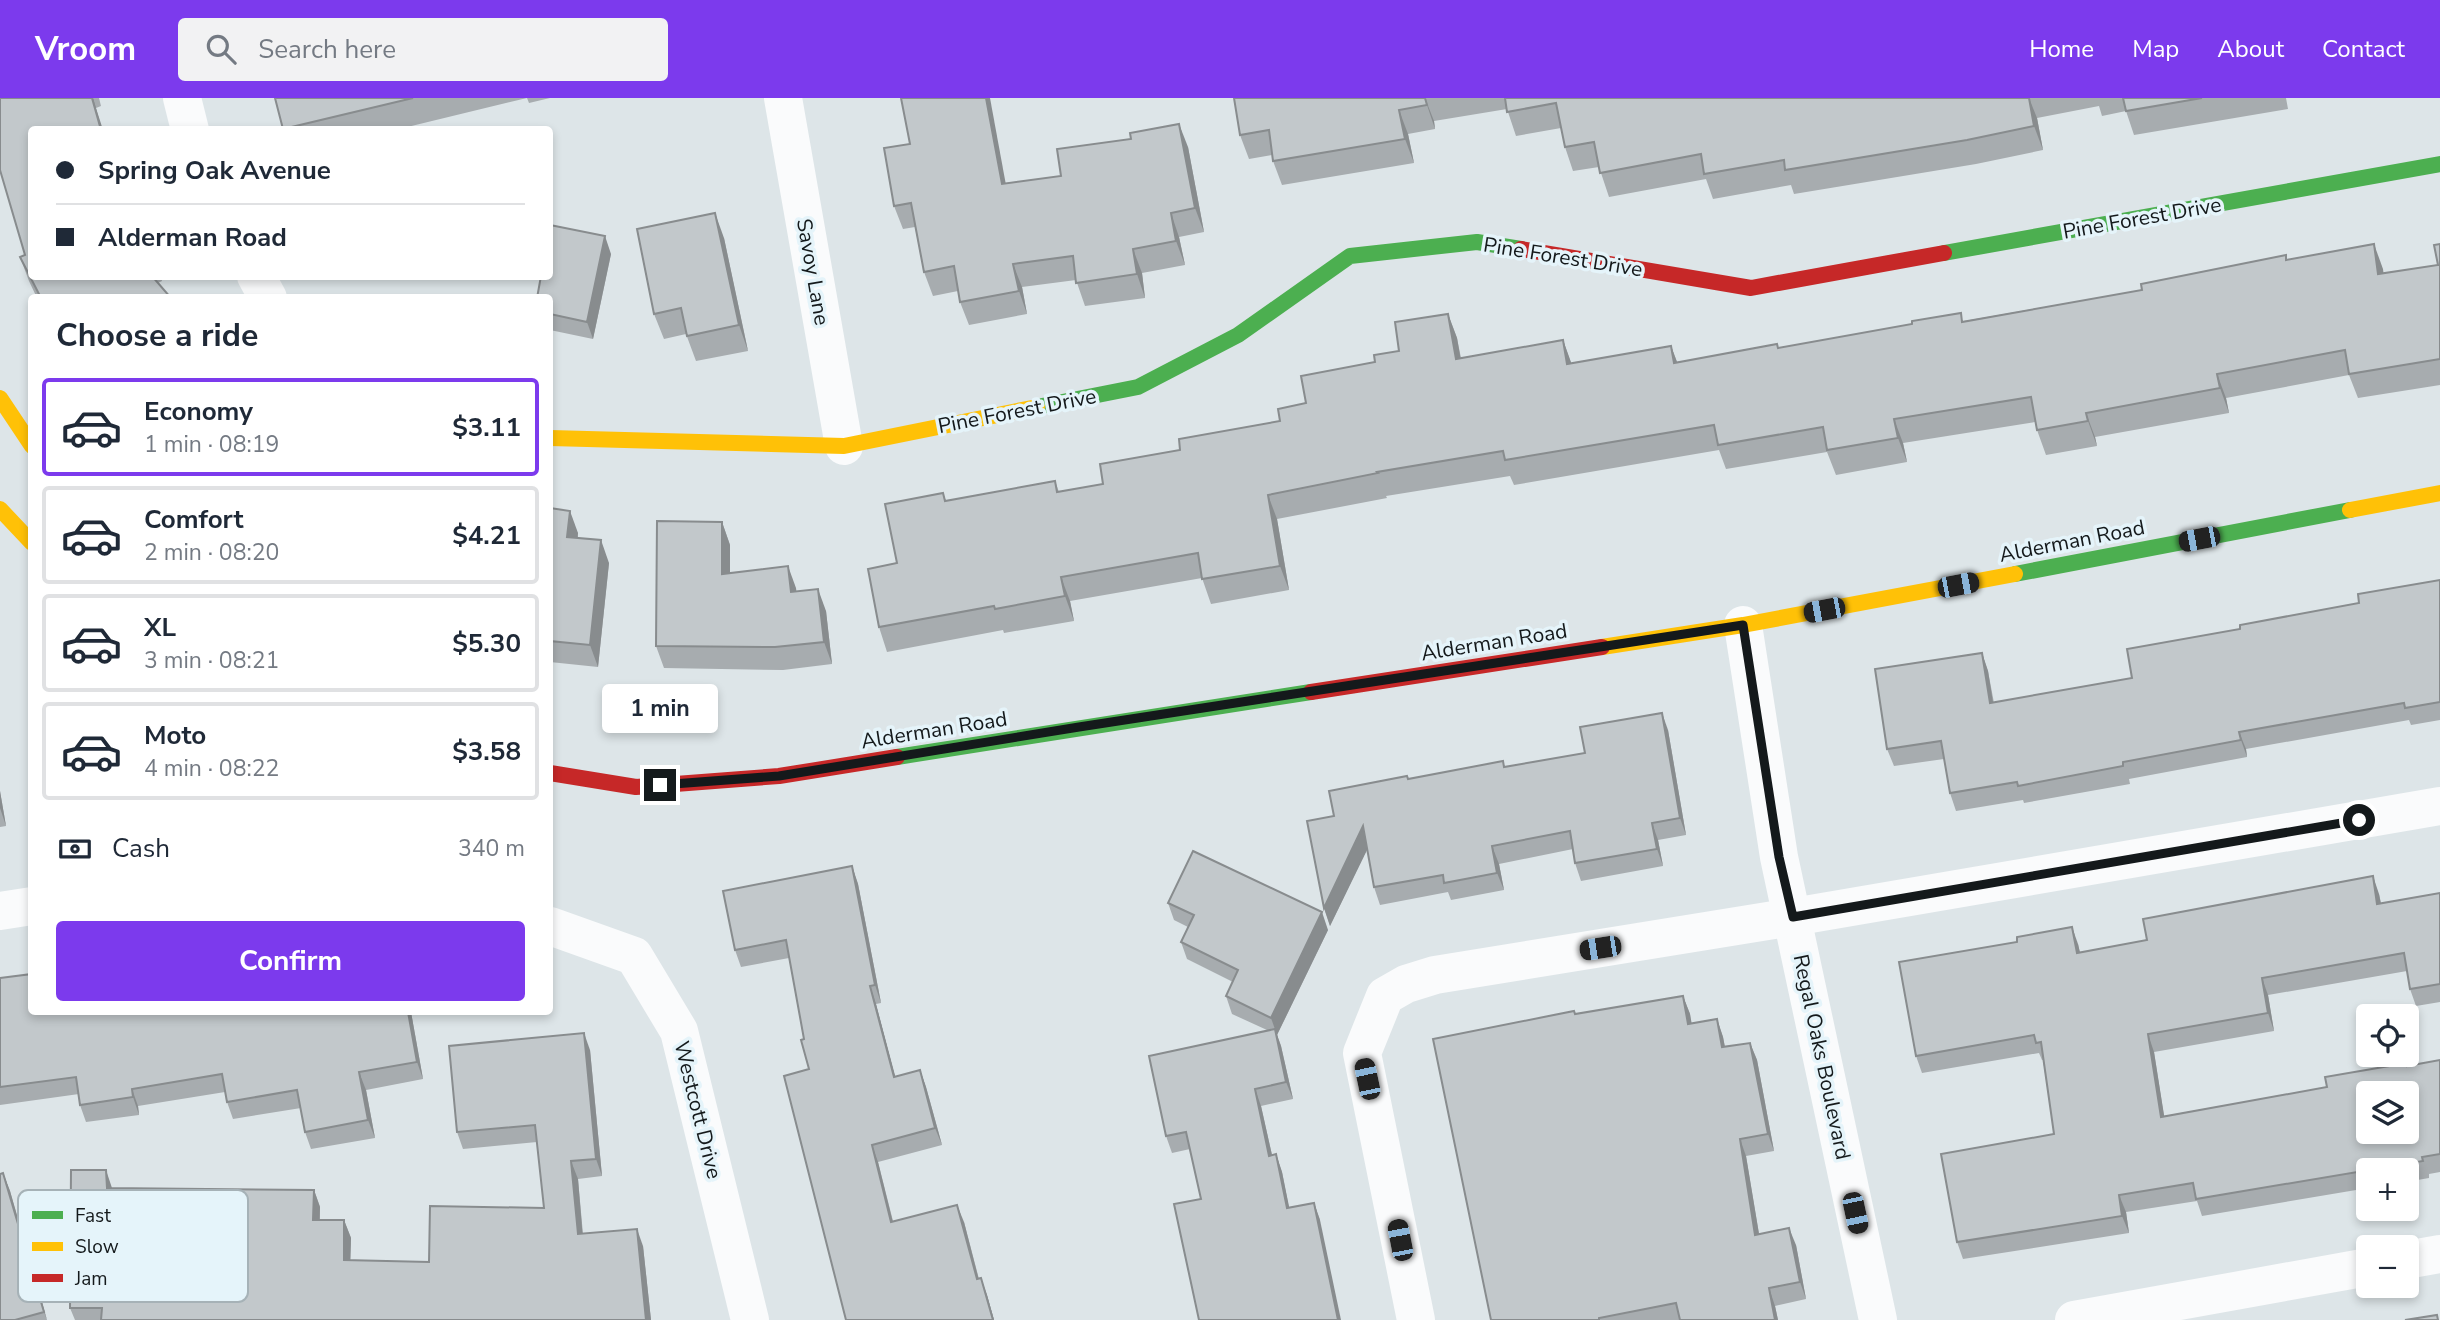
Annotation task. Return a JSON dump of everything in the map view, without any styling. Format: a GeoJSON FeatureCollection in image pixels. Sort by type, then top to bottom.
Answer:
{"type":"FeatureCollection","features":[{"type":"Feature","properties":{"kind":"street"},"geometry":{"type":"LineString","coordinates":[[182,98],[189,126]]}},
{"type":"Feature","properties":{"kind":"street","name":"Savoy Lane"},"geometry":{"type":"LineString","coordinates":[[783,98],[844,446]]}},
{"type":"Feature","properties":{"kind":"street","name":"Pine Forest Drive"},"geometry":{"type":"LineString","coordinates":[[553,438],[844,446],[1138,387],[1238,335],[1350,256],[1477,242],[1751,288],[2440,164]]}},
{"type":"Feature","properties":{"kind":"street"},"geometry":{"type":"LineString","coordinates":[[0,398],[28,440]]}},
{"type":"Feature","properties":{"kind":"street","name":"Alderman Road"},"geometry":{"type":"LineString","coordinates":[[553,773],[636,787],[779,776],[1743,625],[2440,493]]}},
{"type":"Feature","properties":{"kind":"street"},"geometry":{"type":"LineString","coordinates":[[0,509],[28,539]]}},
{"type":"Feature","properties":{"kind":"street","name":"Regal Oaks Boulevard"},"geometry":{"type":"LineString","coordinates":[[1743,625],[1779,857],[1878,1320]]}},
{"type":"Feature","properties":{"kind":"street"},"geometry":{"type":"LineString","coordinates":[[1416,1320],[1362,1053],[1385,996],[1406,984],[1435,975],[1793,917],[2440,806]]}},
{"type":"Feature","properties":{"kind":"street"},"geometry":{"type":"LineString","coordinates":[[0,911],[28,907]]}},
{"type":"Feature","properties":{"kind":"street","name":"Westcott Drive"},"geometry":{"type":"LineString","coordinates":[[553,927],[634,956],[679,1031],[750,1320]]}},
{"type":"Feature","properties":{"kind":"street"},"geometry":{"type":"LineString","coordinates":[[2419,1258],[2440,1254]]}},
{"type":"Feature","properties":{"kind":"street"},"geometry":{"type":"LineString","coordinates":[[2074,1320],[2356,1269]]}},
{"type":"Feature","properties":{"kind":"building"},"geometry":{"type":"Polygon","coordinates":[[[0,98],[92,98],[100,126],[28,126],[28,273],[20,257],[25,255],[0,170],[0,98]]]}},
{"type":"Feature","properties":{"kind":"building"},"geometry":{"type":"Polygon","coordinates":[[[275,98],[413,98],[296,126],[282,126],[275,98]]]}},
{"type":"Feature","properties":{"kind":"building"},"geometry":{"type":"Polygon","coordinates":[[[901,98],[986,98],[1002,184],[1061,176],[1057,149],[1131,139],[1130,133],[1179,124],[1195,208],[1171,213],[1176,241],[1133,249],[1137,274],[1076,283],[1073,256],[1013,264],[1019,291],[960,302],[954,266],[924,272],[911,203],[894,206],[884,148],[910,144],[901,98]]]}},
{"type":"Feature","properties":{"kind":"building"},"geometry":{"type":"Polygon","coordinates":[[[1234,98],[1425,98],[1427,105],[1399,110],[1405,139],[1273,161],[1269,130],[1240,135],[1234,98]]]}},
{"type":"Feature","properties":{"kind":"building"},"geometry":{"type":"Polygon","coordinates":[[[1505,98],[2029,98],[2034,126],[1967,140],[1785,170],[1784,160],[1704,174],[1701,154],[1600,173],[1594,142],[1565,147],[1556,103],[1507,112],[1505,98]]]}},
{"type":"Feature","properties":{"kind":"building"},"geometry":{"type":"Polygon","coordinates":[[[2123,98],[2202,98],[2126,111],[2123,98]]]}},
{"type":"Feature","properties":{"kind":"building"},"geometry":{"type":"Polygon","coordinates":[[[715,213],[739,325],[687,336],[681,308],[654,314],[637,229],[715,213]]]}},
{"type":"Feature","properties":{"kind":"building"},"geometry":{"type":"Polygon","coordinates":[[[553,226],[605,236],[587,322],[553,315],[553,294],[538,294],[540,280],[553,280],[553,226]]]}},
{"type":"Feature","properties":{"kind":"building"},"geometry":{"type":"Polygon","coordinates":[[[2374,244],[2378,274],[2438,265],[2434,245],[2440,244],[2440,359],[2349,374],[2345,350],[2217,374],[2220,388],[2086,413],[2088,421],[2037,430],[2031,397],[1894,419],[1898,438],[1827,450],[1823,427],[1718,445],[1714,425],[1505,460],[1503,451],[1377,472],[1268,495],[1280,566],[1202,579],[1198,553],[1061,577],[1065,596],[879,627],[868,569],[897,563],[885,504],[943,493],[945,501],[1055,481],[1057,492],[1103,484],[1100,464],[1180,450],[1179,439],[1280,421],[1278,409],[1306,403],[1301,376],[1375,362],[1374,355],[1399,351],[1395,322],[1448,314],[1456,359],[1563,340],[1567,364],[1671,346],[1674,363],[1777,344],[1778,348],[1961,313],[1962,322],[2142,290],[2141,284],[2286,255],[2286,260],[2374,244]]]}},
{"type":"Feature","properties":{"kind":"building"},"geometry":{"type":"Polygon","coordinates":[[[32,280],[155,280],[168,294],[39,294],[32,280]]]}},
{"type":"Feature","properties":{"kind":"building"},"geometry":{"type":"Polygon","coordinates":[[[553,508],[570,511],[567,537],[601,540],[590,645],[553,641],[553,508]]]}},
{"type":"Feature","properties":{"kind":"building"},"geometry":{"type":"Polygon","coordinates":[[[657,521],[722,522],[722,574],[788,566],[791,592],[818,589],[824,642],[775,647],[656,646],[657,521]]]}},
{"type":"Feature","properties":{"kind":"building"},"geometry":{"type":"Polygon","coordinates":[[[2440,580],[2440,702],[2405,708],[2404,703],[2239,732],[2241,740],[2123,762],[2123,766],[2018,786],[2017,782],[1950,793],[1941,741],[1887,749],[1875,669],[1982,653],[1990,703],[2132,678],[2127,649],[2240,629],[2240,625],[2359,603],[2358,594],[2440,580]]]}},
{"type":"Feature","properties":{"kind":"building"},"geometry":{"type":"Polygon","coordinates":[[[1662,713],[1680,818],[1652,823],[1657,849],[1575,863],[1570,831],[1492,846],[1497,873],[1444,883],[1443,875],[1374,887],[1363,826],[1324,908],[1307,821],[1334,816],[1329,791],[1503,761],[1504,767],[1585,753],[1580,727],[1662,713]]]}},
{"type":"Feature","properties":{"kind":"building"},"geometry":{"type":"Polygon","coordinates":[[[1193,851],[1322,912],[1271,1018],[1226,996],[1238,970],[1181,942],[1194,915],[1168,903],[1193,851]]]}},
{"type":"Feature","properties":{"kind":"building"},"geometry":{"type":"Polygon","coordinates":[[[852,866],[875,985],[870,986],[894,1077],[920,1070],[935,1128],[872,1145],[891,1222],[957,1205],[977,1279],[981,1278],[993,1320],[846,1320],[784,1076],[809,1069],[801,1040],[804,1039],[786,940],[735,950],[723,891],[852,866]]]}},
{"type":"Feature","properties":{"kind":"building"},"geometry":{"type":"Polygon","coordinates":[[[2373,876],[2377,904],[2440,893],[2440,984],[2410,989],[2404,953],[2262,978],[2268,1013],[2148,1034],[2161,1117],[2327,1087],[2325,1077],[2384,1067],[2419,1067],[2419,1064],[2440,1060],[2440,1154],[2422,1157],[2423,1161],[2419,1162],[2419,1158],[2356,1158],[2356,1172],[2196,1199],[2193,1183],[2119,1195],[2122,1216],[1957,1242],[1941,1154],[2054,1134],[2041,1042],[2036,1043],[2034,1035],[1916,1056],[1899,962],[2017,942],[2017,937],[2072,927],[2077,953],[2147,940],[2143,919],[2373,876]]]}},
{"type":"Feature","properties":{"kind":"building"},"geometry":{"type":"Polygon","coordinates":[[[28,974],[28,1015],[409,1015],[417,1062],[359,1072],[368,1120],[305,1132],[297,1090],[227,1102],[222,1074],[132,1089],[133,1097],[80,1105],[76,1077],[0,1087],[0,978],[28,974]]]}},
{"type":"Feature","properties":{"kind":"building"},"geometry":{"type":"Polygon","coordinates":[[[1683,996],[1688,1024],[1717,1019],[1722,1047],[1750,1043],[1768,1134],[1740,1139],[1755,1235],[1789,1228],[1800,1282],[1769,1288],[1775,1320],[1680,1320],[1676,1303],[1599,1320],[1491,1320],[1433,1039],[1574,1011],[1575,1014],[1683,996]]]}},
{"type":"Feature","properties":{"kind":"building"},"geometry":{"type":"Polygon","coordinates":[[[1275,1029],[1286,1082],[1255,1089],[1269,1156],[1276,1154],[1287,1208],[1314,1203],[1338,1320],[1199,1320],[1174,1204],[1201,1199],[1186,1132],[1166,1136],[1149,1056],[1275,1029]]]}},
{"type":"Feature","properties":{"kind":"building"},"geometry":{"type":"Polygon","coordinates":[[[584,1033],[596,1159],[571,1161],[578,1234],[637,1229],[646,1320],[101,1320],[102,1308],[70,1308],[70,1302],[248,1302],[248,1190],[71,1190],[71,1170],[106,1170],[107,1188],[314,1190],[313,1220],[344,1220],[344,1260],[429,1262],[430,1206],[544,1208],[535,1125],[457,1132],[449,1046],[584,1033]]]}},
{"type":"Feature","properties":{"kind":"building"},"geometry":{"type":"Polygon","coordinates":[[[3,1173],[18,1224],[18,1302],[41,1302],[44,1312],[15,1320],[0,1320],[0,1174],[3,1173]]]}},
{"type":"Feature","properties":{"kind":"building"},"geometry":{"type":"Polygon","coordinates":[[[2437,1315],[2438,1320],[2405,1320],[2437,1315]]]}},
{"type":"Feature","properties":{"kind":"traffic: fast"},"geometry":{"type":"LineString","coordinates":[[1944,253],[2440,164]]}},
{"type":"Feature","properties":{"kind":"traffic: fast"},"geometry":{"type":"LineString","coordinates":[[1037,407],[1138,387],[1238,335],[1350,256],[1477,242],[1521,249]]}},
{"type":"Feature","properties":{"kind":"traffic: fast"},"geometry":{"type":"LineString","coordinates":[[2015,574],[2350,510]]}},
{"type":"Feature","properties":{"kind":"traffic: fast"},"geometry":{"type":"LineString","coordinates":[[897,757],[1311,692]]}},
{"type":"Feature","properties":{"kind":"traffic: slow"},"geometry":{"type":"LineString","coordinates":[[0,398],[28,440]]}},
{"type":"Feature","properties":{"kind":"traffic: slow"},"geometry":{"type":"LineString","coordinates":[[553,438],[844,446],[1037,407]]}},
{"type":"Feature","properties":{"kind":"traffic: slow"},"geometry":{"type":"LineString","coordinates":[[2350,510],[2440,493]]}},
{"type":"Feature","properties":{"kind":"traffic: slow"},"geometry":{"type":"LineString","coordinates":[[0,509],[28,539]]}},
{"type":"Feature","properties":{"kind":"traffic: slow"},"geometry":{"type":"LineString","coordinates":[[1602,647],[1743,625],[2015,574]]}},
{"type":"Feature","properties":{"kind":"traffic: jam"},"geometry":{"type":"LineString","coordinates":[[1521,249],[1751,288],[1944,253]]}},
{"type":"Feature","properties":{"kind":"traffic: jam"},"geometry":{"type":"LineString","coordinates":[[1311,692],[1602,647]]}},
{"type":"Feature","properties":{"kind":"traffic: jam"},"geometry":{"type":"LineString","coordinates":[[553,773],[636,787],[779,776],[897,757]]}},
{"type":"Feature","properties":{"kind":"route"},"geometry":{"type":"LineString","coordinates":[[660,785],[779,776],[1743,625],[1779,857],[1793,917],[2359,820]]}}]}
